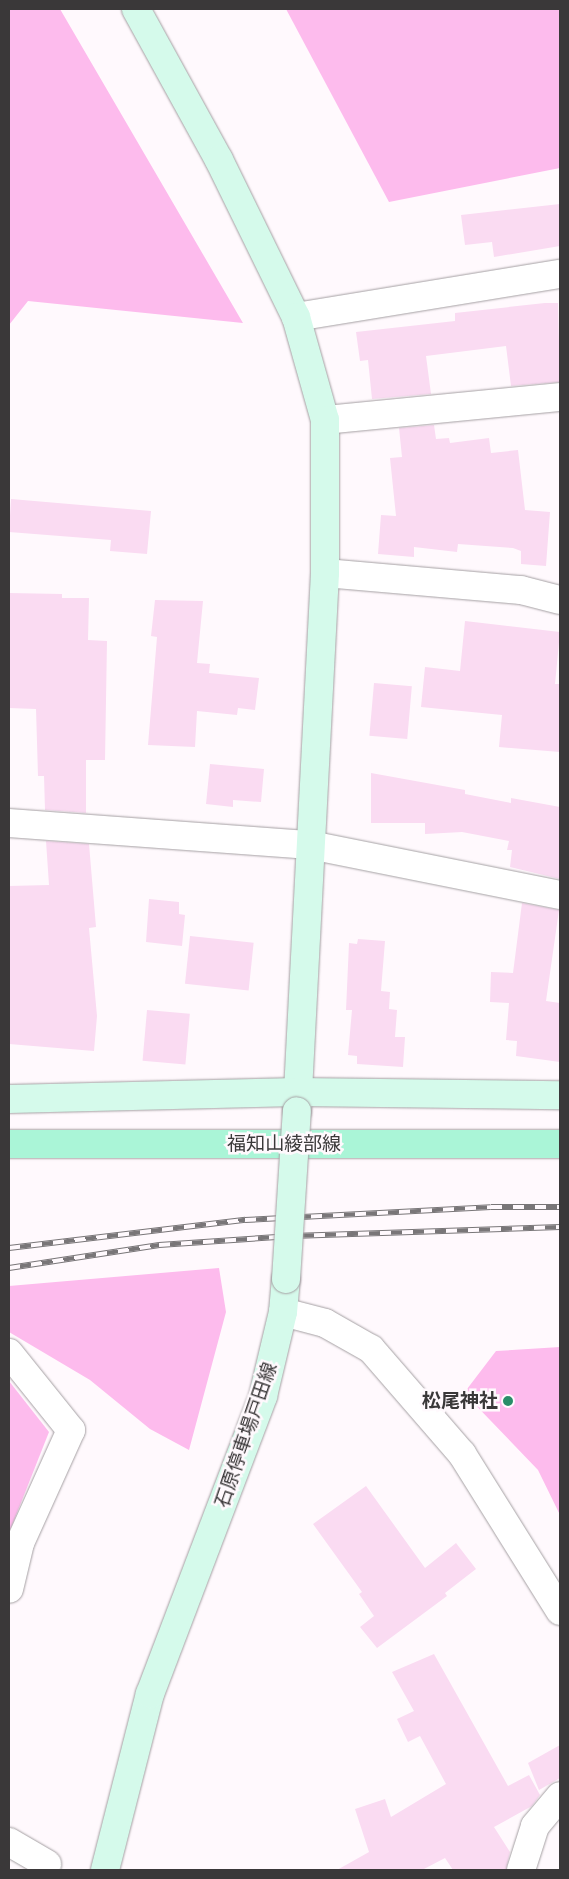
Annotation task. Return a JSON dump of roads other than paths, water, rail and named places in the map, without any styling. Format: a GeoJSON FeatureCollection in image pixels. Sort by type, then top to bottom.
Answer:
{"type":"FeatureCollection","features":[{"type":"Feature","properties":{"kind":"main road","name":"石原停車場戸田線"},"geometry":{"type":"LineString","coordinates":[[105,1870],[150,1694],[263,1396],[283,1312],[297,1102],[325,573],[326,420],[296,318],[219,160],[136,9]]}},
{"type":"Feature","properties":{"kind":"main road"},"geometry":{"type":"LineString","coordinates":[[9,1100],[297,1102],[560,1095]]}},
{"type":"Feature","properties":{"kind":"main road","name":"福知山綾部線"},"geometry":{"type":"LineString","coordinates":[[9,1144],[560,1144]]}},
{"type":"Feature","properties":{"kind":"street"},"geometry":{"type":"LineString","coordinates":[[296,318],[560,274]]}},
{"type":"Feature","properties":{"kind":"street"},"geometry":{"type":"LineString","coordinates":[[326,420],[560,396]]}},
{"type":"Feature","properties":{"kind":"street"},"geometry":{"type":"LineString","coordinates":[[325,573],[521,590],[560,600]]}},
{"type":"Feature","properties":{"kind":"street"},"geometry":{"type":"LineString","coordinates":[[9,823],[310,845],[560,895]]}},
{"type":"Feature","properties":{"kind":"street"},"geometry":{"type":"LineString","coordinates":[[283,1312],[326,1323],[371,1349],[462,1454],[560,1610]]}},
{"type":"Feature","properties":{"kind":"street"},"geometry":{"type":"LineString","coordinates":[[9,1353],[71,1430],[14,1544],[9,1590]]}},
{"type":"Feature","properties":{"kind":"street"},"geometry":{"type":"LineString","coordinates":[[521,1870],[536,1826],[560,1796]]}},
{"type":"Feature","properties":{"kind":"street"},"geometry":{"type":"LineString","coordinates":[[9,1842],[47,1864]]}},
{"type":"Feature","properties":{"kind":"railway"},"geometry":{"type":"LineString","coordinates":[[9,1248],[245,1220],[491,1207],[560,1207]]}},
{"type":"Feature","properties":{"kind":"railway"},"geometry":{"type":"LineString","coordinates":[[9,1268],[159,1245],[292,1236],[560,1227]]}},
{"type":"Feature","properties":{"kind":"place","name":"松尾神社"},"geometry":{"type":"Point","coordinates":[508,1401]}}]}
